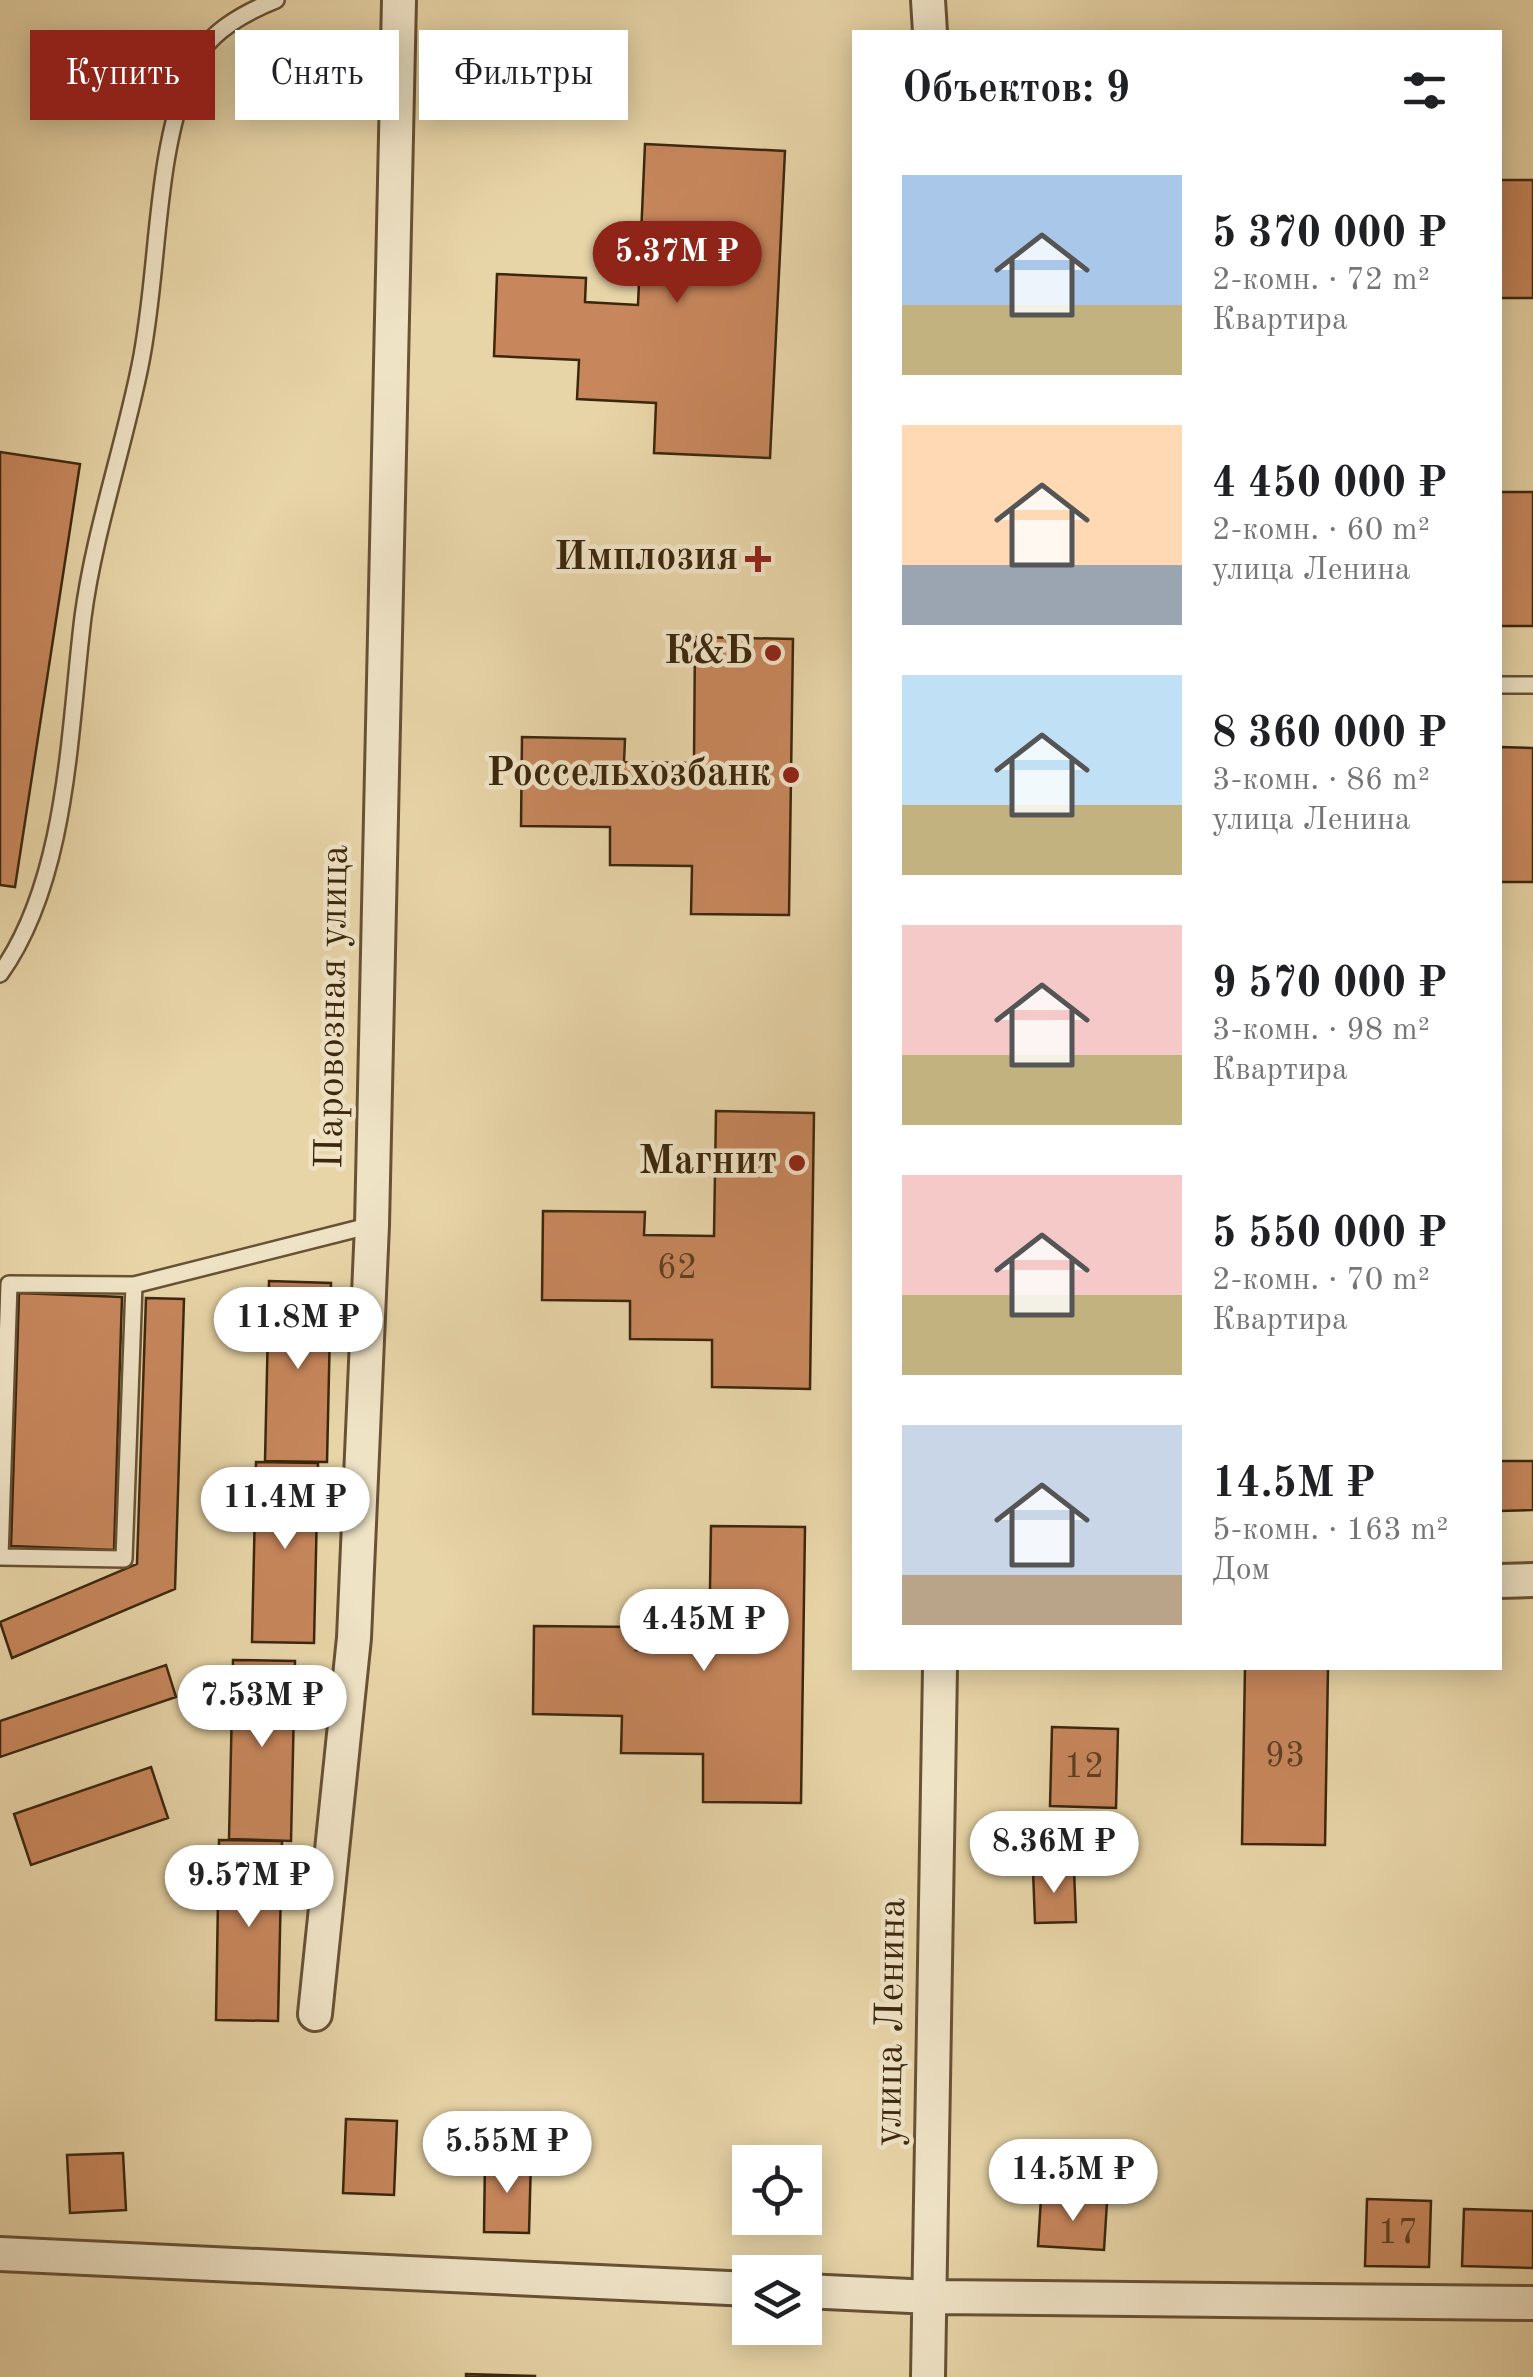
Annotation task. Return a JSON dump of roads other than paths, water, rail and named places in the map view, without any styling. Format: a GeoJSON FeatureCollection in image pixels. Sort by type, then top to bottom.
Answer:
{"type":"FeatureCollection","features":[{"type":"Feature","properties":{"kind":"street","name":"Паровозная улица"},"geometry":{"type":"LineString","coordinates":[[315,2014],[354,1638],[372,1226],[398,0]]}},
{"type":"Feature","properties":{"kind":"street"},"geometry":{"type":"LineString","coordinates":[[928,0],[930,30]]}},
{"type":"Feature","properties":{"kind":"street"},"geometry":{"type":"LineString","coordinates":[[1502,1581],[1533,1580]]}},
{"type":"Feature","properties":{"kind":"street","name":"улица Ленина"},"geometry":{"type":"LineString","coordinates":[[928,2377],[940,1670]]}},
{"type":"Feature","properties":{"kind":"street"},"geometry":{"type":"LineString","coordinates":[[0,2254],[732,2288]]}},
{"type":"Feature","properties":{"kind":"street"},"geometry":{"type":"LineString","coordinates":[[822,2292],[931,2297],[1533,2303]]}},
{"type":"Feature","properties":{"kind":"lane"},"geometry":{"type":"LineString","coordinates":[[0,974],[14,954],[54,851],[85,606],[141,363],[170,147],[192,66],[235,16],[276,0]]}},
{"type":"Feature","properties":{"kind":"lane"},"geometry":{"type":"LineString","coordinates":[[1502,685],[1533,685]]}},
{"type":"Feature","properties":{"kind":"lane"},"geometry":{"type":"LineString","coordinates":[[134,1285],[124,1559],[0,1557],[4,1284],[134,1285],[372,1226]]}},
{"type":"Feature","properties":{"kind":"place","name":"Имплозия"},"geometry":{"type":"Point","coordinates":[758,559]}},
{"type":"Feature","properties":{"kind":"place","name":"К&Б"},"geometry":{"type":"Point","coordinates":[773,653]}},
{"type":"Feature","properties":{"kind":"place","name":"Россельхозбанк"},"geometry":{"type":"Point","coordinates":[791,775]}},
{"type":"Feature","properties":{"kind":"place","name":"Магнит"},"geometry":{"type":"Point","coordinates":[797,1163]}}]}
